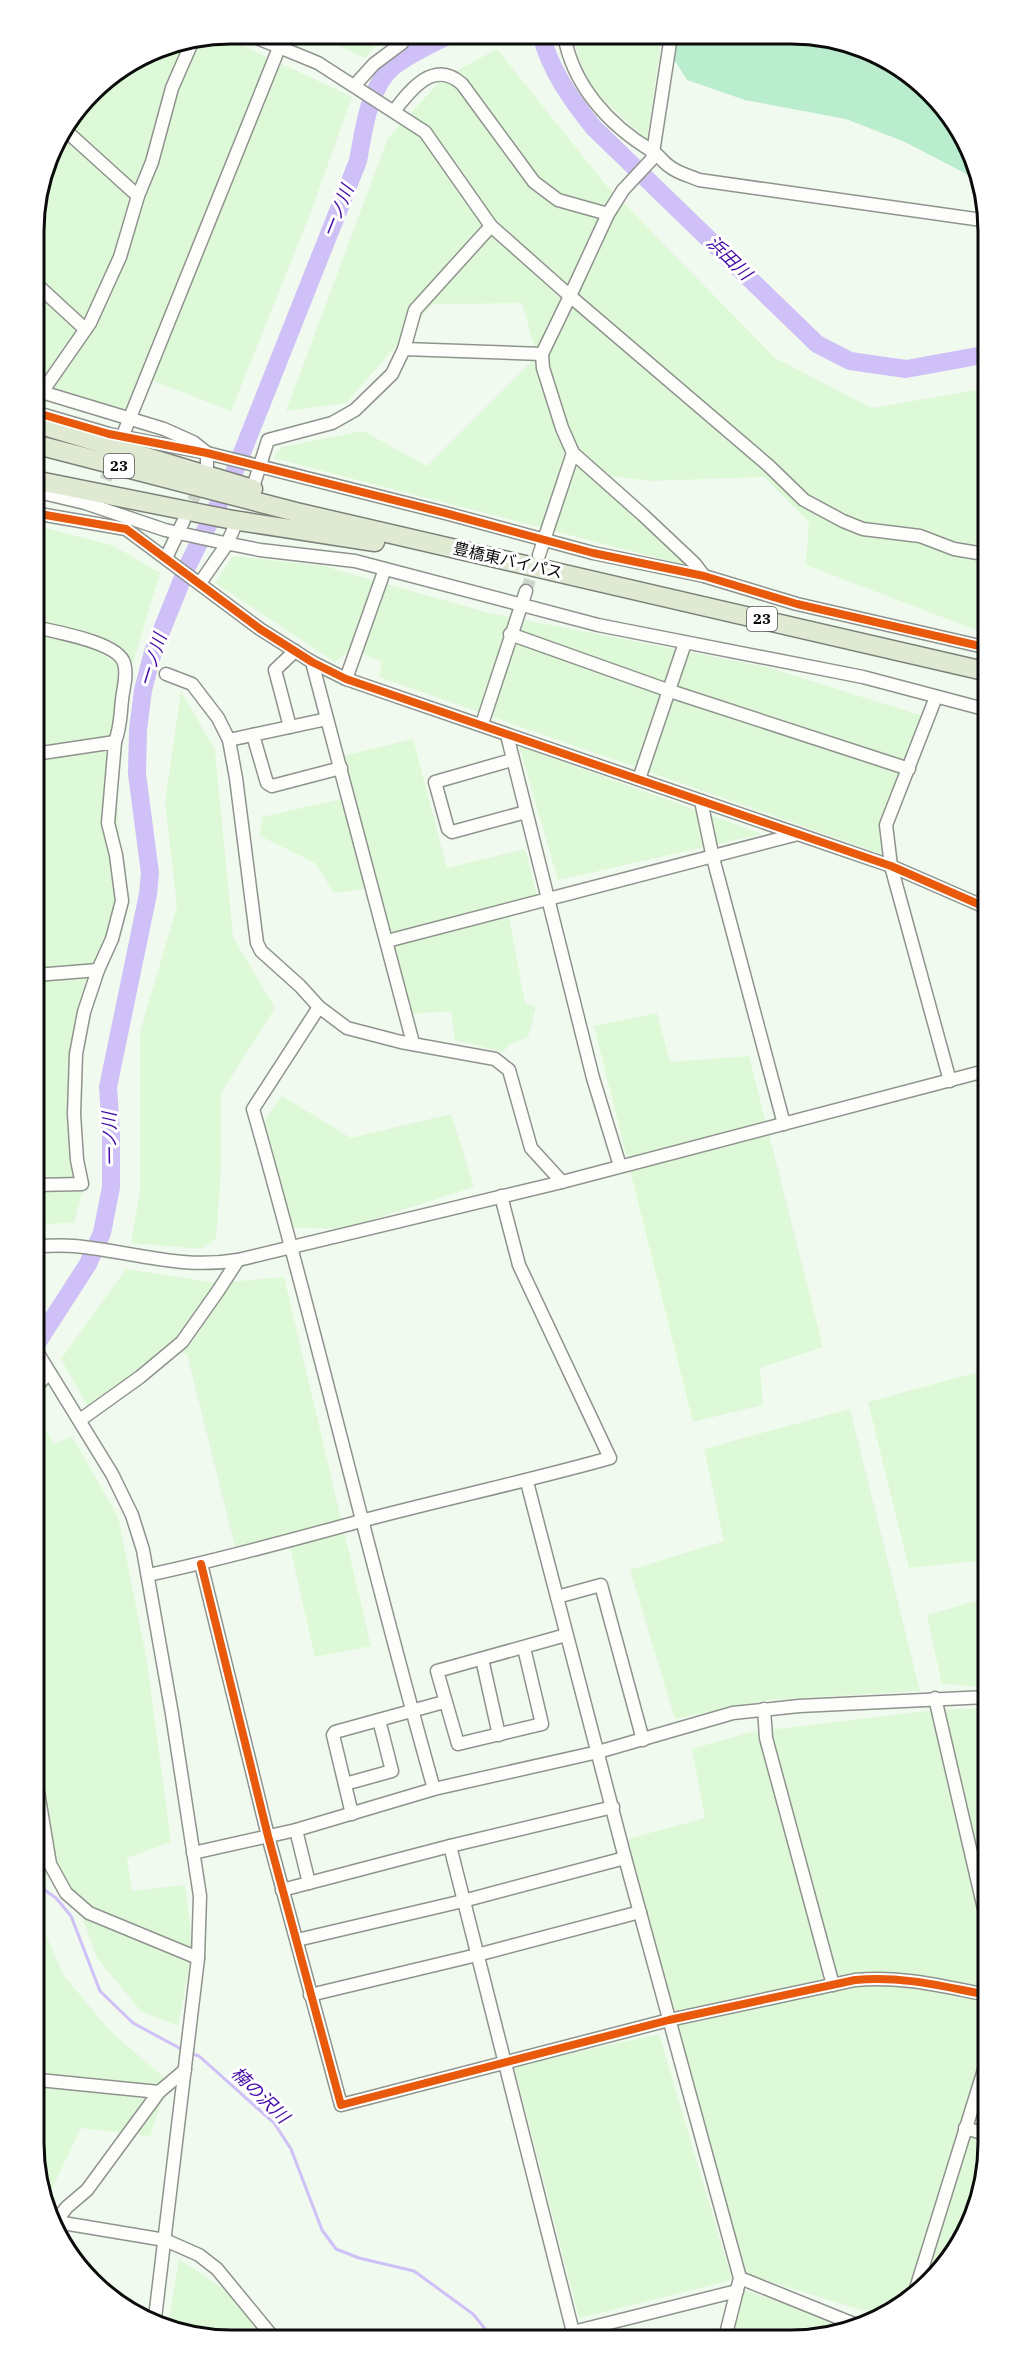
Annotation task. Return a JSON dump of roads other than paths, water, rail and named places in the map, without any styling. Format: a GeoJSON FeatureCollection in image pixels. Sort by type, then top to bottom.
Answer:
{"type":"FeatureCollection","features":[{"type":"Feature","properties":{"kind":"highway","name":"23"},"geometry":{"type":"LineString","coordinates":[[44,426],[248,490]]}},
{"type":"Feature","properties":{"kind":"highway","name":"23"},"geometry":{"type":"LineString","coordinates":[[44,446],[207,478]]}},
{"type":"Feature","properties":{"kind":"highway","name":"23"},"geometry":{"type":"LineString","coordinates":[[44,482],[189,516],[234,524],[539,561]]}},
{"type":"Feature","properties":{"kind":"highway","name":"豊橋東バイパス"},"geometry":{"type":"LineString","coordinates":[[248,490],[274,495],[296,512],[539,561],[978,669]]}},
{"type":"Feature","properties":{"kind":"street"},"geometry":{"type":"LineString","coordinates":[[271,43],[318,63],[425,132],[491,226],[769,466],[804,500],[863,529],[921,536],[954,549],[978,553]]}},
{"type":"Feature","properties":{"kind":"street"},"geometry":{"type":"LineString","coordinates":[[127,424],[280,43]]}},
{"type":"Feature","properties":{"kind":"street"},"geometry":{"type":"LineString","coordinates":[[356,86],[374,64],[402,43]]}},
{"type":"Feature","properties":{"kind":"street"},"geometry":{"type":"LineString","coordinates":[[565,43],[567,54],[583,87],[595,102],[637,143],[670,167],[699,180],[978,219]]}},
{"type":"Feature","properties":{"kind":"street"},"geometry":{"type":"LineString","coordinates":[[670,43],[653,155],[623,190],[608,214],[542,354],[543,368],[562,428],[573,453],[652,523],[695,564],[704,576]]}},
{"type":"Feature","properties":{"kind":"street"},"geometry":{"type":"LineString","coordinates":[[44,382],[85,329],[120,257],[138,196],[152,162],[172,88],[189,48]]}},
{"type":"Feature","properties":{"kind":"street"},"geometry":{"type":"LineString","coordinates":[[391,109],[426,77],[442,74],[453,76],[462,84],[534,182],[558,200],[608,214]]}},
{"type":"Feature","properties":{"kind":"street"},"geometry":{"type":"LineString","coordinates":[[70,135],[138,196]]}},
{"type":"Feature","properties":{"kind":"street"},"geometry":{"type":"LineString","coordinates":[[248,490],[268,440],[332,423],[355,410],[392,374],[404,349],[415,310],[491,226]]}},
{"type":"Feature","properties":{"kind":"street"},"geometry":{"type":"LineString","coordinates":[[44,291],[85,329]]}},
{"type":"Feature","properties":{"kind":"street"},"geometry":{"type":"LineString","coordinates":[[404,349],[542,354]]}},
{"type":"Feature","properties":{"kind":"street"},"geometry":{"type":"LineString","coordinates":[[44,392],[127,424],[164,429],[194,442],[212,455]]}},
{"type":"Feature","properties":{"kind":"street"},"geometry":{"type":"LineString","coordinates":[[44,415],[109,434],[212,455],[445,513],[593,553],[704,576],[797,604],[978,645]]}},
{"type":"Feature","properties":{"kind":"street"},"geometry":{"type":"LineString","coordinates":[[539,561],[573,453]]}},
{"type":"Feature","properties":{"kind":"street"},"geometry":{"type":"LineString","coordinates":[[207,478],[212,455]]}},
{"type":"Feature","properties":{"kind":"street"},"geometry":{"type":"LineString","coordinates":[[44,493],[86,503],[180,533],[224,543],[355,561],[598,625],[863,677],[978,708]]}},
{"type":"Feature","properties":{"kind":"street"},"geometry":{"type":"LineString","coordinates":[[44,514],[90,518],[126,529],[260,629],[312,662],[346,679],[891,866],[978,905]]}},
{"type":"Feature","properties":{"kind":"street"},"geometry":{"type":"LineString","coordinates":[[168,560],[189,516]]}},
{"type":"Feature","properties":{"kind":"street"},"geometry":{"type":"LineString","coordinates":[[200,583],[234,524]]}},
{"type":"Feature","properties":{"kind":"street"},"geometry":{"type":"LineString","coordinates":[[346,679],[385,569]]}},
{"type":"Feature","properties":{"kind":"street"},"geometry":{"type":"LineString","coordinates":[[482,724],[526,591]]}},
{"type":"Feature","properties":{"kind":"street"},"geometry":{"type":"LineString","coordinates":[[44,629],[104,645],[116,651],[124,660],[126,671],[121,702],[121,724],[115,742],[108,823],[116,855],[122,901],[112,939],[98,970],[84,1012],[76,1054],[74,1114],[77,1160],[82,1184],[44,1185]]}},
{"type":"Feature","properties":{"kind":"street"},"geometry":{"type":"LineString","coordinates":[[510,634],[670,691],[909,769]]}},
{"type":"Feature","properties":{"kind":"street"},"geometry":{"type":"LineString","coordinates":[[639,779],[685,643]]}},
{"type":"Feature","properties":{"kind":"street"},"geometry":{"type":"LineString","coordinates":[[290,727],[275,670],[295,651]]}},
{"type":"Feature","properties":{"kind":"street"},"geometry":{"type":"LineString","coordinates":[[312,662],[413,1042]]}},
{"type":"Feature","properties":{"kind":"street"},"geometry":{"type":"LineString","coordinates":[[166,674],[192,684],[218,718],[229,740],[257,944],[261,951],[300,986],[318,1007],[347,1028],[495,1059],[503,1064],[509,1070],[531,1148],[562,1182]]}},
{"type":"Feature","properties":{"kind":"street"},"geometry":{"type":"LineString","coordinates":[[936,697],[886,825],[891,866],[950,1081]]}},
{"type":"Feature","properties":{"kind":"street"},"geometry":{"type":"LineString","coordinates":[[229,740],[327,719]]}},
{"type":"Feature","properties":{"kind":"street"},"geometry":{"type":"LineString","coordinates":[[252,735],[267,783],[272,786],[341,768]]}},
{"type":"Feature","properties":{"kind":"street"},"geometry":{"type":"LineString","coordinates":[[507,735],[593,1078],[620,1166]]}},
{"type":"Feature","properties":{"kind":"street"},"geometry":{"type":"LineString","coordinates":[[44,753],[115,742]]}},
{"type":"Feature","properties":{"kind":"street"},"geometry":{"type":"LineString","coordinates":[[512,760],[435,782],[448,829],[452,832],[526,812]]}},
{"type":"Feature","properties":{"kind":"street"},"geometry":{"type":"LineString","coordinates":[[701,801],[713,858],[784,1124]]}},
{"type":"Feature","properties":{"kind":"street"},"geometry":{"type":"LineString","coordinates":[[387,941],[713,858],[798,834]]}},
{"type":"Feature","properties":{"kind":"street"},"geometry":{"type":"LineString","coordinates":[[44,974],[98,970]]}},
{"type":"Feature","properties":{"kind":"street"},"geometry":{"type":"LineString","coordinates":[[318,1007],[253,1110],[292,1247],[434,1789]]}},
{"type":"Feature","properties":{"kind":"street"},"geometry":{"type":"LineString","coordinates":[[44,1246],[74,1246],[162,1261],[237,1260],[562,1182],[978,1073]]}},
{"type":"Feature","properties":{"kind":"street"},"geometry":{"type":"LineString","coordinates":[[148,1575],[201,1564],[363,1520],[527,1482],[610,1458],[519,1265],[501,1196]]}},
{"type":"Feature","properties":{"kind":"street"},"geometry":{"type":"LineString","coordinates":[[80,1420],[140,1377],[182,1342],[237,1260]]}},
{"type":"Feature","properties":{"kind":"street"},"geometry":{"type":"LineString","coordinates":[[44,1363],[112,1474],[132,1515],[148,1575],[200,1896],[198,1958],[156,2313]]}},
{"type":"Feature","properties":{"kind":"street"},"geometry":{"type":"LineString","coordinates":[[44,1373],[47,1368]]}},
{"type":"Feature","properties":{"kind":"street"},"geometry":{"type":"LineString","coordinates":[[527,1482],[625,1857],[740,2278],[727,2330]]}},
{"type":"Feature","properties":{"kind":"street"},"geometry":{"type":"LineString","coordinates":[[201,1564],[268,1836],[341,2105],[669,2020],[832,1984],[886,1978],[909,1979],[978,1993]]}},
{"type":"Feature","properties":{"kind":"street"},"geometry":{"type":"LineString","coordinates":[[557,1597],[601,1585],[643,1740]]}},
{"type":"Feature","properties":{"kind":"street"},"geometry":{"type":"LineString","coordinates":[[524,1648],[542,1724],[458,1744],[444,1702],[437,1671],[566,1635]]}},
{"type":"Feature","properties":{"kind":"street"},"geometry":{"type":"LineString","coordinates":[[482,1659],[500,1735]]}},
{"type":"Feature","properties":{"kind":"street"},"geometry":{"type":"LineString","coordinates":[[193,1854],[296,1830],[434,1789],[598,1752],[733,1713],[764,1709],[978,1697]]}},
{"type":"Feature","properties":{"kind":"street"},"geometry":{"type":"LineString","coordinates":[[935,1698],[978,1883]]}},
{"type":"Feature","properties":{"kind":"street"},"geometry":{"type":"LineString","coordinates":[[352,1814],[333,1736],[335,1732],[444,1702]]}},
{"type":"Feature","properties":{"kind":"street"},"geometry":{"type":"LineString","coordinates":[[764,1709],[766,1738],[832,1984]]}},
{"type":"Feature","properties":{"kind":"street"},"geometry":{"type":"LineString","coordinates":[[345,1784],[392,1771],[378,1720]]}},
{"type":"Feature","properties":{"kind":"street"},"geometry":{"type":"LineString","coordinates":[[282,1890],[450,1846],[613,1808]]}},
{"type":"Feature","properties":{"kind":"street"},"geometry":{"type":"LineString","coordinates":[[44,1828],[50,1863],[66,1893],[89,1913],[198,1958]]}},
{"type":"Feature","properties":{"kind":"street"},"geometry":{"type":"LineString","coordinates":[[296,1830],[309,1883]]}},
{"type":"Feature","properties":{"kind":"street"},"geometry":{"type":"LineString","coordinates":[[450,1846],[573,2330]]}},
{"type":"Feature","properties":{"kind":"street"},"geometry":{"type":"LineString","coordinates":[[297,1940],[463,1901],[625,1857]]}},
{"type":"Feature","properties":{"kind":"street"},"geometry":{"type":"LineString","coordinates":[[310,1995],[477,1955],[640,1912]]}},
{"type":"Feature","properties":{"kind":"street"},"geometry":{"type":"LineString","coordinates":[[59,2216],[87,2190],[159,2092],[185,2067]]}},
{"type":"Feature","properties":{"kind":"street"},"geometry":{"type":"LineString","coordinates":[[44,2080],[159,2092]]}},
{"type":"Feature","properties":{"kind":"street"},"geometry":{"type":"LineString","coordinates":[[919,2280],[978,2087]]}},
{"type":"Feature","properties":{"kind":"street"},"geometry":{"type":"LineString","coordinates":[[965,2127],[978,2132]]}},
{"type":"Feature","properties":{"kind":"street"},"geometry":{"type":"LineString","coordinates":[[62,2222],[165,2240],[199,2255],[217,2269],[267,2330]]}},
{"type":"Feature","properties":{"kind":"street"},"geometry":{"type":"LineString","coordinates":[[740,2278],[847,2321]]}},
{"type":"Feature","properties":{"kind":"street"},"geometry":{"type":"LineString","coordinates":[[581,2330],[737,2291]]}},
{"type":"Feature","properties":{"kind":"waterway","name":"一ノ川"},"geometry":{"type":"LineString","coordinates":[[44,1332],[88,1264],[102,1233],[111,1187],[108,1087],[148,894],[150,873],[137,774],[138,730],[143,690],[153,652],[188,565],[234,473],[358,161],[368,110],[378,85],[394,66],[433,43]]}},
{"type":"Feature","properties":{"kind":"waterway","name":"浜田川"},"geometry":{"type":"LineString","coordinates":[[543,43],[562,84],[593,127],[817,344],[850,361],[906,369],[978,356]]}},
{"type":"Feature","properties":{"kind":"waterway","name":"楠の沢川"},"geometry":{"type":"LineString","coordinates":[[44,1890],[56,1898],[71,1916],[100,1991],[133,2023],[183,2050]]}},
{"type":"Feature","properties":{"kind":"waterway","name":"楠の沢川"},"geometry":{"type":"LineString","coordinates":[[189,2053],[199,2056],[274,2123],[291,2149],[322,2230],[336,2249],[359,2258],[414,2271],[473,2314],[486,2330]]}},
{"type":"Feature","properties":{"kind":"tunnel"},"geometry":{"type":"LineString","coordinates":[[92,513],[114,459]]}},
{"type":"Feature","properties":{"kind":"tunnel"},"geometry":{"type":"LineString","coordinates":[[185,517],[202,481]]}},
{"type":"Feature","properties":{"kind":"tunnel"},"geometry":{"type":"LineString","coordinates":[[526,591],[536,562]]}}]}
